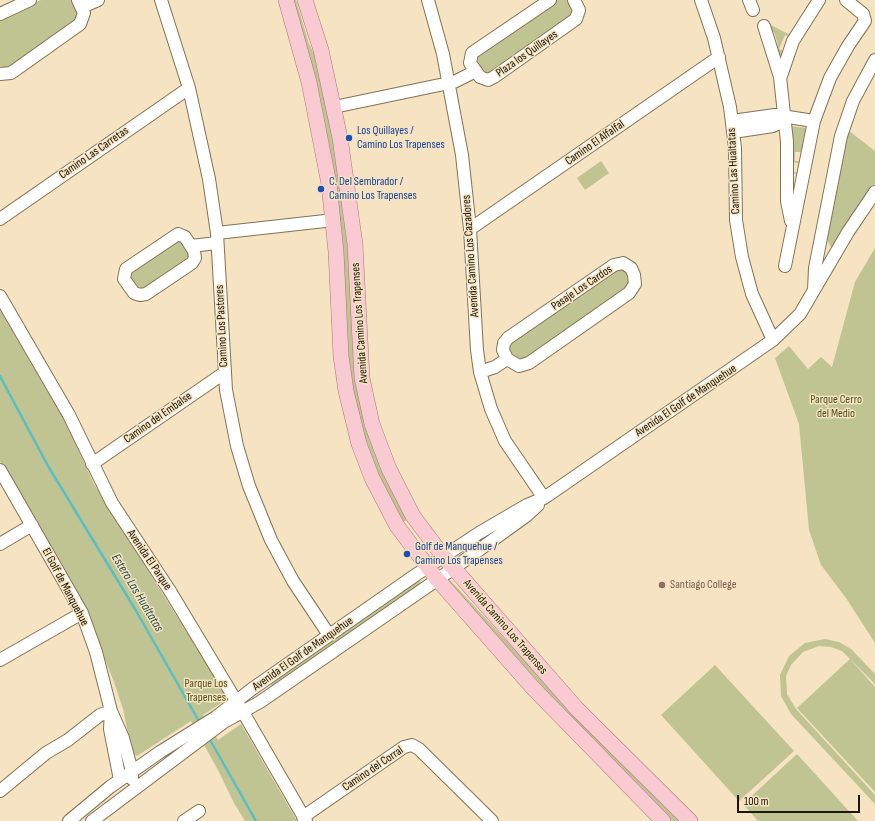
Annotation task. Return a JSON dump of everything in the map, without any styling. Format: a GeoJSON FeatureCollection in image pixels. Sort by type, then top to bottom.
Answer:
{"type":"FeatureCollection","features":[{"type":"Feature","properties":{"kind":"main road","name":"Avenida Camino Los Trapenses"},"geometry":{"type":"LineString","coordinates":[[286,0],[302,53],[323,148],[334,220],[341,356],[348,403],[365,461],[380,494],[397,526],[427,567],[533,688],[606,765],[663,821]]}},
{"type":"Feature","properties":{"kind":"main road","name":"Avenida Camino Los Trapenses"},"geometry":{"type":"LineString","coordinates":[[305,0],[321,50],[346,169],[356,266],[360,353],[364,390],[382,453],[396,485],[413,516],[443,556],[577,709],[690,821]]}},
{"type":"Feature","properties":{"kind":"main road"},"geometry":{"type":"LineString","coordinates":[[397,526],[407,524],[413,516]]}},
{"type":"Feature","properties":{"kind":"street"},"geometry":{"type":"LineString","coordinates":[[0,14],[30,0]]}},
{"type":"Feature","properties":{"kind":"street"},"geometry":{"type":"LineString","coordinates":[[0,74],[11,73],[78,26],[83,19],[80,4],[98,0]]}},
{"type":"Feature","properties":{"kind":"street","name":"Camino Los Pastores"},"geometry":{"type":"LineString","coordinates":[[161,0],[189,88],[205,159],[217,238],[224,373],[228,407],[237,446],[256,506],[284,566],[329,635]]}},
{"type":"Feature","properties":{"kind":"street","name":"Avenida Camino Los Cazadores"},"geometry":{"type":"LineString","coordinates":[[428,0],[449,83],[462,155],[470,229],[476,345],[480,372],[491,409],[505,441],[544,498]]}},
{"type":"Feature","properties":{"kind":"street","name":"Plaza los Quillayes"},"geometry":{"type":"LineString","coordinates":[[550,0],[472,54],[470,60],[476,72],[483,79],[491,79],[574,21],[579,12],[574,0]]}},
{"type":"Feature","properties":{"kind":"street","name":"Camino Las Hualtatas"},"geometry":{"type":"LineString","coordinates":[[701,0],[719,57],[732,127],[735,208],[742,257],[752,294],[773,340]]}},
{"type":"Feature","properties":{"kind":"street"},"geometry":{"type":"LineString","coordinates":[[780,77],[793,41],[819,0]]}},
{"type":"Feature","properties":{"kind":"street"},"geometry":{"type":"LineString","coordinates":[[785,266],[814,121],[830,78],[865,20],[864,16],[846,0]]}},
{"type":"Feature","properties":{"kind":"street"},"geometry":{"type":"LineString","coordinates":[[764,26],[780,77],[783,117],[787,142],[787,201],[792,226]]}},
{"type":"Feature","properties":{"kind":"street","name":"Camino El Alfalfal"},"geometry":{"type":"LineString","coordinates":[[470,229],[719,57]]}},
{"type":"Feature","properties":{"kind":"street","name":"Avenida El Golf de Manquehue"},"geometry":{"type":"LineString","coordinates":[[814,290],[815,268],[841,136],[853,101],[875,60]]}},
{"type":"Feature","properties":{"kind":"street"},"geometry":{"type":"LineString","coordinates":[[334,108],[449,83],[464,79],[476,72]]}},
{"type":"Feature","properties":{"kind":"street","name":"Camino Las Carretas"},"geometry":{"type":"LineString","coordinates":[[0,219],[189,88]]}},
{"type":"Feature","properties":{"kind":"street"},"geometry":{"type":"LineString","coordinates":[[783,117],[814,121]]}},
{"type":"Feature","properties":{"kind":"street"},"geometry":{"type":"LineString","coordinates":[[732,127],[773,126],[783,117]]}},
{"type":"Feature","properties":{"kind":"street","name":"Avenida El Golf de Manquehue"},"geometry":{"type":"LineString","coordinates":[[69,821],[90,802],[132,772],[188,742],[219,721],[243,712],[260,702],[454,568],[526,516],[544,498],[773,340],[800,314],[824,276],[848,232],[875,192]]}},
{"type":"Feature","properties":{"kind":"street"},"geometry":{"type":"LineString","coordinates":[[190,246],[217,238],[334,220]]}},
{"type":"Feature","properties":{"kind":"street"},"geometry":{"type":"LineString","coordinates":[[183,235],[190,246],[195,256],[192,263],[146,294],[137,295],[125,281],[124,274],[126,269],[174,236],[183,235]]}},
{"type":"Feature","properties":{"kind":"street","name":"Pasaje Los Cardos"},"geometry":{"type":"LineString","coordinates":[[623,263],[631,268],[635,280],[634,288],[629,293],[529,363],[519,366],[508,359],[503,350],[504,343],[508,338],[614,266],[623,263]]}},
{"type":"Feature","properties":{"kind":"street","name":"Avenida El Parque"},"geometry":{"type":"LineString","coordinates":[[0,296],[68,414],[92,464],[120,516],[170,591],[236,700],[304,819]]}},
{"type":"Feature","properties":{"kind":"street"},"geometry":{"type":"LineString","coordinates":[[480,372],[508,359]]}},
{"type":"Feature","properties":{"kind":"street","name":"Camino del Embalse"},"geometry":{"type":"LineString","coordinates":[[92,464],[224,373]]}},
{"type":"Feature","properties":{"kind":"street","name":"El Golf de Manquehue"},"geometry":{"type":"LineString","coordinates":[[0,470],[82,613],[92,639],[111,711],[121,730],[132,772]]}},
{"type":"Feature","properties":{"kind":"street","name":"Avenida El Golf de Manquehue"},"geometry":{"type":"LineString","coordinates":[[219,721],[236,700],[443,556],[527,505],[544,498]]}},
{"type":"Feature","properties":{"kind":"street"},"geometry":{"type":"LineString","coordinates":[[0,544],[32,525]]}},
{"type":"Feature","properties":{"kind":"street"},"geometry":{"type":"LineString","coordinates":[[0,660],[82,613]]}},
{"type":"Feature","properties":{"kind":"street"},"geometry":{"type":"LineString","coordinates":[[0,791],[41,756],[68,740],[100,715],[111,711]]}},
{"type":"Feature","properties":{"kind":"street","name":"El Golf de Manquehue"},"geometry":{"type":"LineString","coordinates":[[111,711],[110,729],[120,780]]}},
{"type":"Feature","properties":{"kind":"street","name":"Avenida El Golf de Manquehue"},"geometry":{"type":"LineString","coordinates":[[92,821],[113,804],[173,762],[188,742]]}},
{"type":"Feature","properties":{"kind":"street","name":"Camino del Corral"},"geometry":{"type":"LineString","coordinates":[[304,819],[404,747],[409,745],[419,749],[492,821]]}},
{"type":"Feature","properties":{"kind":"street"},"geometry":{"type":"LineString","coordinates":[[113,804],[132,782],[132,772]]}},
{"type":"Feature","properties":{"kind":"street"},"geometry":{"type":"LineString","coordinates":[[184,821],[199,811]]}},
{"type":"Feature","properties":{"kind":"green space"},"geometry":{"type":"Polygon","coordinates":[[[41,0],[73,0],[80,16],[76,21],[6,70],[0,66],[0,19],[41,0]]]}},
{"type":"Feature","properties":{"kind":"green space"},"geometry":{"type":"Polygon","coordinates":[[[293,0],[296,0],[309,44],[316,58],[331,121],[347,236],[354,363],[407,520],[403,522],[380,478],[363,435],[357,412],[349,367],[330,152],[312,67],[293,0]]]}},
{"type":"Feature","properties":{"kind":"green space"},"geometry":{"type":"Polygon","coordinates":[[[557,0],[569,0],[575,11],[572,17],[488,74],[484,74],[475,62],[476,56],[557,0]]]}},
{"type":"Feature","properties":{"kind":"green space"},"geometry":{"type":"Polygon","coordinates":[[[769,24],[792,36],[791,38],[785,35],[779,49],[785,52],[781,57],[776,48],[778,44],[774,32],[770,31],[769,24]]]}},
{"type":"Feature","properties":{"kind":"green space"},"geometry":{"type":"Polygon","coordinates":[[[790,126],[808,128],[803,152],[795,152],[795,161],[801,161],[799,174],[790,173],[797,172],[798,163],[791,162],[790,126]]]}},
{"type":"Feature","properties":{"kind":"green space"},"geometry":{"type":"Polygon","coordinates":[[[848,130],[875,151],[875,184],[854,211],[832,249],[826,238],[848,130]]]}},
{"type":"Feature","properties":{"kind":"green space"},"geometry":{"type":"Polygon","coordinates":[[[601,161],[609,173],[585,190],[577,178],[601,161]]]}},
{"type":"Feature","properties":{"kind":"green space"},"geometry":{"type":"Polygon","coordinates":[[[177,239],[181,240],[191,254],[189,259],[143,290],[137,290],[127,278],[130,272],[177,239]]]}},
{"type":"Feature","properties":{"kind":"green space","name":"Parque Cerro del Medio"},"geometry":{"type":"Polygon","coordinates":[[[875,248],[875,643],[846,598],[821,565],[809,530],[799,424],[775,358],[789,346],[808,369],[821,357],[832,367],[855,282],[875,248]]]}},
{"type":"Feature","properties":{"kind":"green space"},"geometry":{"type":"Polygon","coordinates":[[[618,268],[627,270],[630,286],[521,363],[509,354],[510,344],[618,268]]]}},
{"type":"Feature","properties":{"kind":"green space","name":"Parque Los Trapenses"},"geometry":{"type":"Polygon","coordinates":[[[0,310],[66,423],[94,484],[226,695],[224,701],[203,715],[218,740],[241,724],[297,821],[245,821],[191,721],[137,756],[132,752],[123,709],[114,682],[79,594],[0,461],[0,310]]]}},
{"type":"Feature","properties":{"kind":"green space"},"geometry":{"type":"Polygon","coordinates":[[[418,579],[422,584],[275,686],[272,686],[270,683],[418,579]]]}},
{"type":"Feature","properties":{"kind":"green space"},"geometry":{"type":"Polygon","coordinates":[[[450,580],[596,737],[680,821],[672,821],[593,743],[448,581],[450,580]]]}},
{"type":"Feature","properties":{"kind":"green space"},"geometry":{"type":"Polygon","coordinates":[[[825,639],[839,642],[851,649],[875,674],[875,684],[842,651],[831,647],[819,646],[803,652],[791,665],[786,676],[787,694],[796,709],[875,795],[875,804],[791,714],[781,696],[780,675],[789,656],[805,643],[825,639]]]}},
{"type":"Feature","properties":{"kind":"green space"},"geometry":{"type":"Polygon","coordinates":[[[850,659],[875,687],[875,792],[797,708],[850,659]]]}},
{"type":"Feature","properties":{"kind":"green space"},"geometry":{"type":"Polygon","coordinates":[[[715,665],[794,751],[739,801],[661,715],[715,665]]]}},
{"type":"Feature","properties":{"kind":"green space"},"geometry":{"type":"Polygon","coordinates":[[[797,754],[858,821],[758,821],[743,804],[797,754]]]}},
{"type":"Feature","properties":{"kind":"waterway","name":"Estero Las Hualtatas"},"geometry":{"type":"LineString","coordinates":[[0,376],[48,466],[135,609],[200,723]]}},
{"type":"Feature","properties":{"kind":"waterway","name":"Estero Las Hualtatas"},"geometry":{"type":"LineString","coordinates":[[209,738],[256,821]]}},
{"type":"Feature","properties":{"kind":"place","name":"Los Quillayes / Camino Los Trapenses"},"geometry":{"type":"Point","coordinates":[349,138]}},
{"type":"Feature","properties":{"kind":"place","name":"C. Del Sembrador / Camino Los Trapenses"},"geometry":{"type":"Point","coordinates":[321,189]}},
{"type":"Feature","properties":{"kind":"place","name":"Golf de Manquehue / Camino Los Trapenses"},"geometry":{"type":"Point","coordinates":[407,554]}},
{"type":"Feature","properties":{"kind":"place","name":"Santiago College"},"geometry":{"type":"Point","coordinates":[662,585]}}]}
